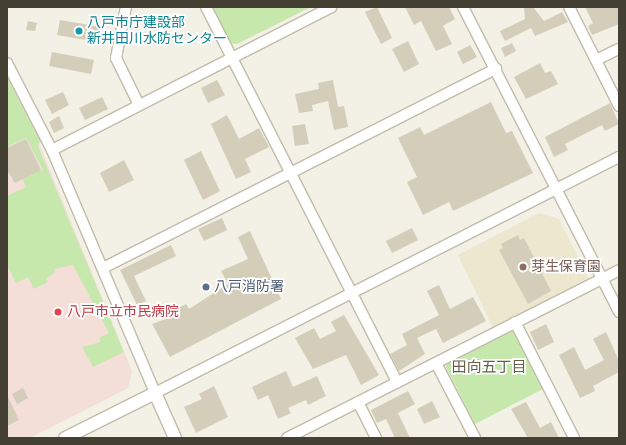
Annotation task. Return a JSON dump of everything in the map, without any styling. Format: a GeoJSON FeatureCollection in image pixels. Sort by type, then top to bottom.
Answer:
{"type":"FeatureCollection","features":[{"type":"Feature","properties":{"kind":"street"},"geometry":{"type":"LineString","coordinates":[[126,7],[116,58],[140,105]]}},
{"type":"Feature","properties":{"kind":"street"},"geometry":{"type":"LineString","coordinates":[[206,7],[397,382]]}},
{"type":"Feature","properties":{"kind":"street"},"geometry":{"type":"LineString","coordinates":[[52,150],[332,7]]}},
{"type":"Feature","properties":{"kind":"street"},"geometry":{"type":"LineString","coordinates":[[463,7],[619,312]]}},
{"type":"Feature","properties":{"kind":"street"},"geometry":{"type":"LineString","coordinates":[[569,7],[619,106]]}},
{"type":"Feature","properties":{"kind":"street"},"geometry":{"type":"LineString","coordinates":[[596,60],[619,48]]}},
{"type":"Feature","properties":{"kind":"street"},"geometry":{"type":"LineString","coordinates":[[7,63],[52,150],[175,438]]}},
{"type":"Feature","properties":{"kind":"street"},"geometry":{"type":"LineString","coordinates":[[103,268],[496,69]]}},
{"type":"Feature","properties":{"kind":"street"},"geometry":{"type":"LineString","coordinates":[[65,438],[619,157]]}},
{"type":"Feature","properties":{"kind":"street"},"geometry":{"type":"LineString","coordinates":[[287,438],[619,270]]}},
{"type":"Feature","properties":{"kind":"street"},"geometry":{"type":"LineString","coordinates":[[515,322],[574,438]]}},
{"type":"Feature","properties":{"kind":"street"},"geometry":{"type":"LineString","coordinates":[[436,363],[475,438]]}},
{"type":"Feature","properties":{"kind":"street"},"geometry":{"type":"LineString","coordinates":[[358,402],[376,438]]}},
{"type":"Feature","properties":{"kind":"shaded area","name":"八戸市立市民病院"},"geometry":{"type":"Polygon","coordinates":[[[7,73],[41,140],[40,146],[132,371],[128,388],[30,438],[7,438],[7,73]]]}},
{"type":"Feature","properties":{"kind":"shaded area","name":"芽生保育園"},"geometry":{"type":"Polygon","coordinates":[[[539,213],[559,219],[589,279],[493,328],[458,255],[539,213]]]}},
{"type":"Feature","properties":{"kind":"green space"},"geometry":{"type":"Polygon","coordinates":[[[212,7],[311,7],[237,44],[231,43],[212,7]]]}},
{"type":"Feature","properties":{"kind":"green space"},"geometry":{"type":"Polygon","coordinates":[[[7,78],[40,141],[38,146],[124,352],[93,367],[82,347],[101,342],[99,338],[109,333],[73,265],[54,269],[55,273],[46,278],[48,282],[34,289],[28,277],[16,283],[7,265],[7,196],[26,187],[21,176],[43,170],[26,138],[7,147],[7,78]]]}},
{"type":"Feature","properties":{"kind":"green space"},"geometry":{"type":"Polygon","coordinates":[[[510,330],[514,332],[543,389],[475,424],[446,367],[447,362],[510,330]]]}},
{"type":"Feature","properties":{"kind":"building"},"geometry":{"type":"Polygon","coordinates":[[[377,7],[392,38],[381,44],[365,12],[377,7]]]}},
{"type":"Feature","properties":{"kind":"building"},"geometry":{"type":"Polygon","coordinates":[[[405,7],[449,7],[455,19],[443,26],[452,44],[436,51],[421,21],[414,25],[405,7]]]}},
{"type":"Feature","properties":{"kind":"building"},"geometry":{"type":"Polygon","coordinates":[[[524,7],[533,7],[544,21],[562,12],[568,22],[535,36],[531,28],[505,41],[500,31],[525,19],[524,7]]]}},
{"type":"Feature","properties":{"kind":"building"},"geometry":{"type":"Polygon","coordinates":[[[585,7],[619,7],[619,24],[592,35],[588,26],[593,23],[585,7]]]}},
{"type":"Feature","properties":{"kind":"building","name":"八戸市庁建設部 新井田川水防センター"},"geometry":{"type":"Polygon","coordinates":[[[60,20],[101,27],[98,42],[57,35],[60,20]]]}},
{"type":"Feature","properties":{"kind":"building"},"geometry":{"type":"Polygon","coordinates":[[[28,21],[37,23],[35,31],[26,30],[28,21]]]}},
{"type":"Feature","properties":{"kind":"building"},"geometry":{"type":"Polygon","coordinates":[[[408,41],[419,64],[404,72],[392,49],[408,41]]]}},
{"type":"Feature","properties":{"kind":"building"},"geometry":{"type":"Polygon","coordinates":[[[512,43],[516,51],[505,57],[501,48],[512,43]]]}},
{"type":"Feature","properties":{"kind":"building"},"geometry":{"type":"Polygon","coordinates":[[[470,45],[477,57],[463,64],[457,52],[470,45]]]}},
{"type":"Feature","properties":{"kind":"building"},"geometry":{"type":"Polygon","coordinates":[[[52,52],[94,60],[91,74],[49,66],[52,52]]]}},
{"type":"Feature","properties":{"kind":"building"},"geometry":{"type":"Polygon","coordinates":[[[540,63],[545,73],[551,71],[558,84],[526,99],[514,77],[540,63]]]}},
{"type":"Feature","properties":{"kind":"building"},"geometry":{"type":"Polygon","coordinates":[[[217,80],[225,95],[208,103],[201,88],[217,80]]]}},
{"type":"Feature","properties":{"kind":"building"},"geometry":{"type":"Polygon","coordinates":[[[333,80],[338,107],[344,106],[348,127],[334,130],[328,101],[312,105],[313,111],[299,113],[295,94],[319,89],[318,83],[333,80]]]}},
{"type":"Feature","properties":{"kind":"building"},"geometry":{"type":"Polygon","coordinates":[[[63,92],[69,105],[52,114],[45,100],[63,92]]]}},
{"type":"Feature","properties":{"kind":"building"},"geometry":{"type":"Polygon","coordinates":[[[102,97],[108,109],[85,120],[79,108],[102,97]]]}},
{"type":"Feature","properties":{"kind":"building"},"geometry":{"type":"Polygon","coordinates":[[[491,102],[506,133],[512,131],[533,173],[453,211],[449,202],[423,215],[407,182],[417,177],[398,138],[420,127],[424,135],[491,102]]]}},
{"type":"Feature","properties":{"kind":"building"},"geometry":{"type":"Polygon","coordinates":[[[610,103],[619,124],[605,131],[602,125],[565,144],[568,150],[554,157],[545,137],[610,103]]]}},
{"type":"Feature","properties":{"kind":"building"},"geometry":{"type":"Polygon","coordinates":[[[227,115],[239,139],[259,128],[269,147],[245,159],[251,172],[236,179],[211,124],[227,115]]]}},
{"type":"Feature","properties":{"kind":"building"},"geometry":{"type":"Polygon","coordinates":[[[59,116],[64,128],[54,133],[49,122],[59,116]]]}},
{"type":"Feature","properties":{"kind":"building"},"geometry":{"type":"Polygon","coordinates":[[[305,124],[309,144],[295,146],[292,126],[305,124]]]}},
{"type":"Feature","properties":{"kind":"building"},"geometry":{"type":"Polygon","coordinates":[[[26,139],[41,170],[15,183],[7,170],[7,148],[26,139]]]}},
{"type":"Feature","properties":{"kind":"building"},"geometry":{"type":"Polygon","coordinates":[[[201,151],[220,191],[203,200],[184,160],[201,151]]]}},
{"type":"Feature","properties":{"kind":"building"},"geometry":{"type":"Polygon","coordinates":[[[124,160],[134,180],[109,192],[100,173],[124,160]]]}},
{"type":"Feature","properties":{"kind":"building"},"geometry":{"type":"Polygon","coordinates":[[[222,218],[227,230],[204,241],[198,229],[222,218]]]}},
{"type":"Feature","properties":{"kind":"building"},"geometry":{"type":"Polygon","coordinates":[[[412,228],[418,240],[392,253],[386,241],[412,228]]]}},
{"type":"Feature","properties":{"kind":"building"},"geometry":{"type":"Polygon","coordinates":[[[250,231],[281,299],[170,357],[152,324],[179,314],[176,309],[186,304],[189,309],[228,284],[221,271],[248,259],[238,237],[250,231]]]}},
{"type":"Feature","properties":{"kind":"building"},"geometry":{"type":"Polygon","coordinates":[[[518,235],[520,240],[524,238],[551,291],[528,304],[499,250],[503,248],[501,244],[518,235]]]}},
{"type":"Feature","properties":{"kind":"building"},"geometry":{"type":"Polygon","coordinates":[[[171,245],[176,256],[134,276],[146,301],[137,305],[120,270],[171,245]]]}},
{"type":"Feature","properties":{"kind":"building"},"geometry":{"type":"Polygon","coordinates":[[[439,285],[450,309],[473,297],[486,321],[443,343],[436,329],[417,338],[425,354],[399,371],[390,354],[407,345],[402,334],[439,315],[427,291],[439,285]]]}},
{"type":"Feature","properties":{"kind":"building"},"geometry":{"type":"Polygon","coordinates":[[[344,315],[379,375],[361,385],[346,355],[313,369],[295,338],[314,328],[320,339],[336,331],[331,322],[344,315]]]}},
{"type":"Feature","properties":{"kind":"building"},"geometry":{"type":"Polygon","coordinates":[[[546,324],[554,342],[538,350],[530,332],[546,324]]]}},
{"type":"Feature","properties":{"kind":"building"},"geometry":{"type":"Polygon","coordinates":[[[606,332],[619,361],[619,372],[593,386],[595,391],[580,398],[559,355],[574,347],[585,370],[604,360],[593,339],[606,332]]]}},
{"type":"Feature","properties":{"kind":"building"},"geometry":{"type":"Polygon","coordinates":[[[286,371],[293,387],[317,376],[326,396],[308,405],[306,400],[288,408],[291,413],[278,419],[268,395],[258,400],[252,387],[286,371]]]}},
{"type":"Feature","properties":{"kind":"building"},"geometry":{"type":"Polygon","coordinates":[[[214,386],[228,417],[196,433],[184,407],[202,399],[199,394],[214,386]]]}},
{"type":"Feature","properties":{"kind":"building"},"geometry":{"type":"Polygon","coordinates":[[[23,388],[28,398],[17,404],[12,394],[23,388]]]}},
{"type":"Feature","properties":{"kind":"building"},"geometry":{"type":"Polygon","coordinates":[[[408,391],[415,404],[398,413],[410,438],[395,438],[386,419],[377,423],[371,410],[408,391]]]}},
{"type":"Feature","properties":{"kind":"building"},"geometry":{"type":"Polygon","coordinates":[[[7,395],[19,420],[7,426],[7,395]]]}},
{"type":"Feature","properties":{"kind":"building"},"geometry":{"type":"Polygon","coordinates":[[[432,401],[440,417],[424,424],[417,409],[432,401]]]}},
{"type":"Feature","properties":{"kind":"building"},"geometry":{"type":"Polygon","coordinates":[[[526,402],[540,428],[551,422],[559,438],[528,438],[511,409],[526,402]]]}},
{"type":"Feature","properties":{"kind":"place","name":"八戸市庁建設部 新井田川水防センター"},"geometry":{"type":"Point","coordinates":[79,31]}},
{"type":"Feature","properties":{"kind":"place","name":"芽生保育園"},"geometry":{"type":"Point","coordinates":[523,267]}},
{"type":"Feature","properties":{"kind":"place","name":"八戸消防署"},"geometry":{"type":"Point","coordinates":[206,287]}},
{"type":"Feature","properties":{"kind":"place","name":"八戸市立市民病院"},"geometry":{"type":"Point","coordinates":[58,312]}},
{"type":"Feature","properties":{"kind":"district","name":"田向五丁目"},"geometry":{"type":"Point","coordinates":[489,368]}}]}
